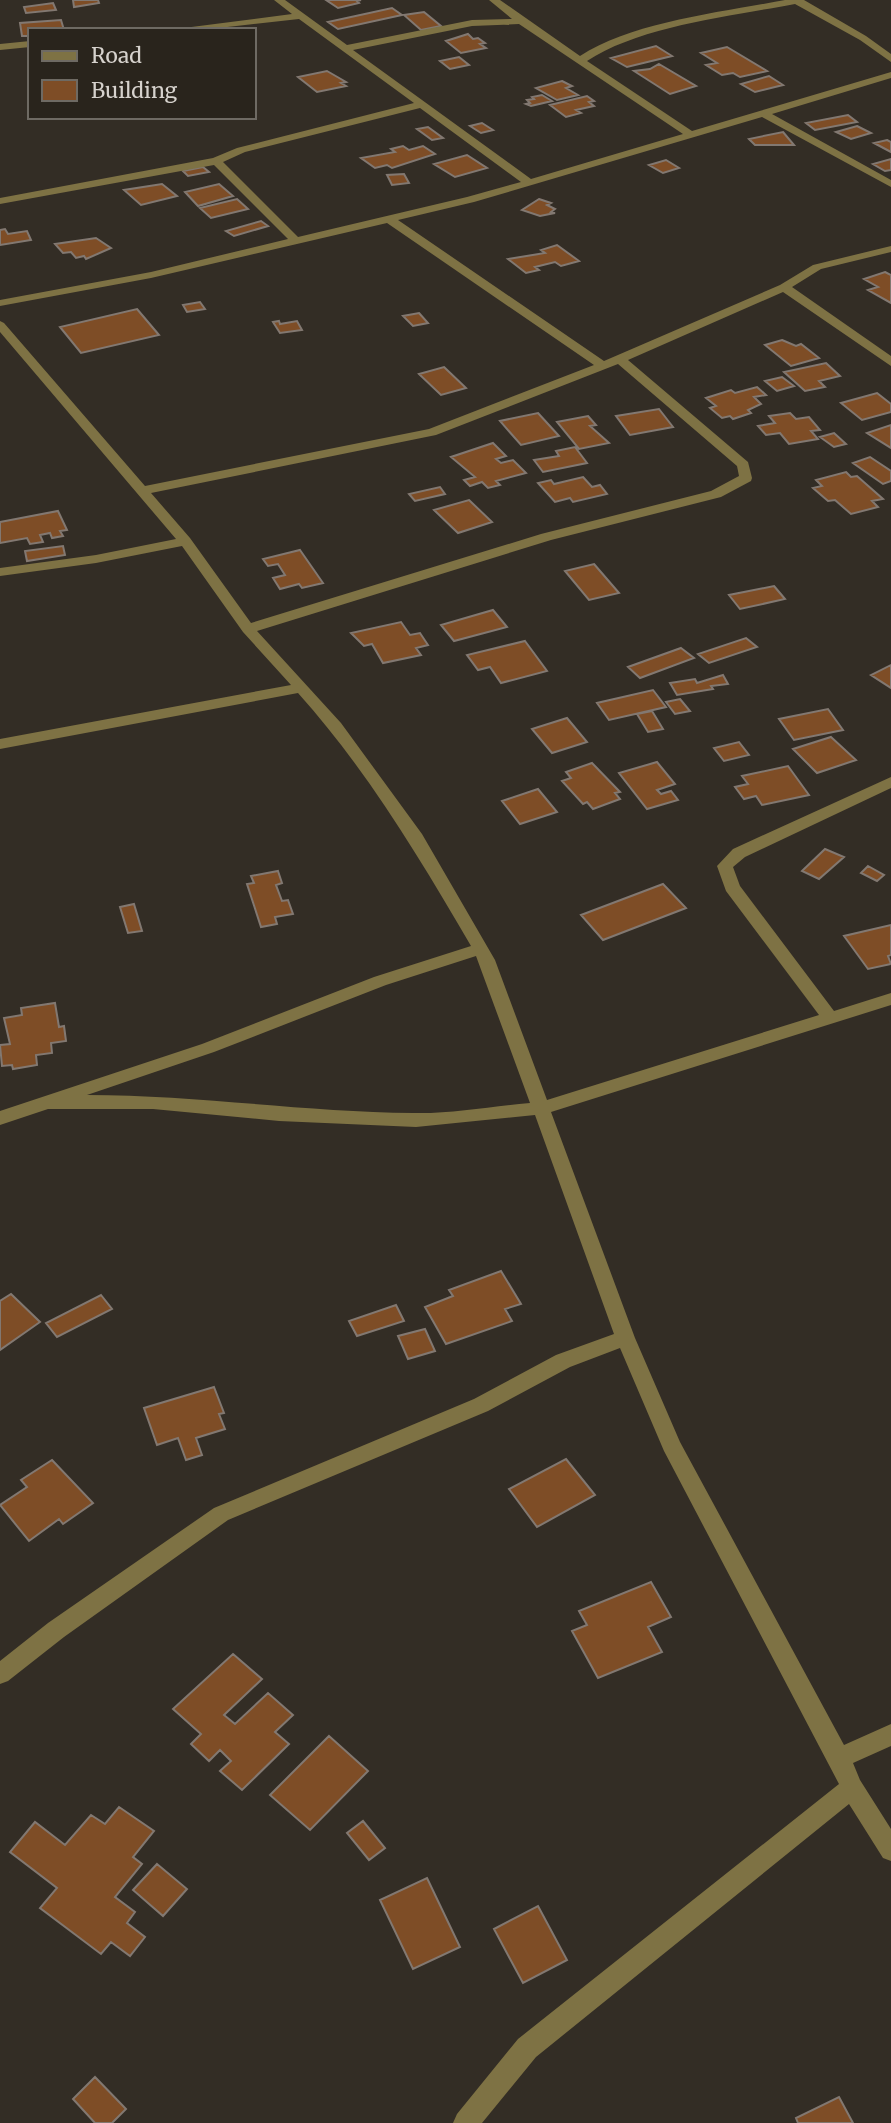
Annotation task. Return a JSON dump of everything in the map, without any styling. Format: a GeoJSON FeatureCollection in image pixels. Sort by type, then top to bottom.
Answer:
{"type":"FeatureCollection","features":[{"type":"Feature","properties":{"kind":"street"},"geometry":{"type":"LineString","coordinates":[[279,0],[527,181]]}},
{"type":"Feature","properties":{"kind":"street"},"geometry":{"type":"LineString","coordinates":[[494,0],[521,21],[692,135]]}},
{"type":"Feature","properties":{"kind":"street"},"geometry":{"type":"LineString","coordinates":[[581,60],[592,50],[627,38],[797,0],[863,38],[891,59]]}},
{"type":"Feature","properties":{"kind":"street"},"geometry":{"type":"LineString","coordinates":[[191,28],[298,16]]}},
{"type":"Feature","properties":{"kind":"street"},"geometry":{"type":"LineString","coordinates":[[348,48],[471,23],[521,21]]}},
{"type":"Feature","properties":{"kind":"street"},"geometry":{"type":"LineString","coordinates":[[0,47],[28,44]]}},
{"type":"Feature","properties":{"kind":"street"},"geometry":{"type":"LineString","coordinates":[[0,303],[151,275],[470,200],[891,75]]}},
{"type":"Feature","properties":{"kind":"street"},"geometry":{"type":"LineString","coordinates":[[0,201],[216,161],[250,147],[423,104]]}},
{"type":"Feature","properties":{"kind":"street"},"geometry":{"type":"LineString","coordinates":[[763,113],[885,174],[891,184]]}},
{"type":"Feature","properties":{"kind":"street"},"geometry":{"type":"LineString","coordinates":[[216,161],[296,242]]}},
{"type":"Feature","properties":{"kind":"street"},"geometry":{"type":"LineString","coordinates":[[389,219],[575,344],[603,366]]}},
{"type":"Feature","properties":{"kind":"street"},"geometry":{"type":"LineString","coordinates":[[141,491],[432,432],[620,359],[784,287],[817,267],[891,249]]}},
{"type":"Feature","properties":{"kind":"street"},"geometry":{"type":"LineString","coordinates":[[784,287],[891,362]]}},
{"type":"Feature","properties":{"kind":"street"},"geometry":{"type":"LineString","coordinates":[[0,326],[185,541],[248,629],[336,726],[414,834],[488,960],[625,1338],[671,1445],[839,1758],[852,1788],[891,1850]]}},
{"type":"Feature","properties":{"kind":"street"},"geometry":{"type":"LineString","coordinates":[[248,629],[546,537],[716,494],[746,478],[743,465],[620,359]]}},
{"type":"Feature","properties":{"kind":"street"},"geometry":{"type":"LineString","coordinates":[[0,572],[96,559],[185,541]]}},
{"type":"Feature","properties":{"kind":"street"},"geometry":{"type":"LineString","coordinates":[[0,744],[301,688]]}},
{"type":"Feature","properties":{"kind":"street"},"geometry":{"type":"LineString","coordinates":[[830,1018],[732,887],[725,866],[739,853],[891,782]]}},
{"type":"Feature","properties":{"kind":"street"},"geometry":{"type":"LineString","coordinates":[[0,1118],[208,1048],[380,981],[480,949]]}},
{"type":"Feature","properties":{"kind":"street"},"geometry":{"type":"LineString","coordinates":[[46,1102],[153,1102],[279,1114],[416,1120],[543,1108],[891,999]]}},
{"type":"Feature","properties":{"kind":"street"},"geometry":{"type":"LineString","coordinates":[[0,1674],[56,1630],[221,1514],[481,1405],[563,1362],[625,1338]]}},
{"type":"Feature","properties":{"kind":"street"},"geometry":{"type":"LineString","coordinates":[[839,1758],[891,1735]]}},
{"type":"Feature","properties":{"kind":"street"},"geometry":{"type":"LineString","coordinates":[[466,2123],[527,2048],[852,1788]]}},
{"type":"Feature","properties":{"kind":"building"},"geometry":{"type":"Polygon","coordinates":[[[73,0],[98,0],[99,3],[74,7],[73,0]]]}},
{"type":"Feature","properties":{"kind":"building"},"geometry":{"type":"Polygon","coordinates":[[[326,0],[361,0],[357,1],[359,3],[338,8],[326,0]]]}},
{"type":"Feature","properties":{"kind":"building"},"geometry":{"type":"Polygon","coordinates":[[[53,3],[56,10],[26,13],[24,7],[53,3]]]}},
{"type":"Feature","properties":{"kind":"building"},"geometry":{"type":"Polygon","coordinates":[[[392,8],[402,15],[338,29],[328,22],[392,8]]]}},
{"type":"Feature","properties":{"kind":"building"},"geometry":{"type":"Polygon","coordinates":[[[424,12],[441,26],[421,30],[404,15],[424,12]]]}},
{"type":"Feature","properties":{"kind":"building"},"geometry":{"type":"Polygon","coordinates":[[[61,20],[63,28],[28,28],[28,36],[22,36],[20,23],[61,20]]]}},
{"type":"Feature","properties":{"kind":"building"},"geometry":{"type":"Polygon","coordinates":[[[468,34],[485,43],[480,44],[486,48],[461,53],[446,41],[468,34]]]}},
{"type":"Feature","properties":{"kind":"building"},"geometry":{"type":"Polygon","coordinates":[[[656,46],[672,56],[627,67],[611,58],[656,46]]]}},
{"type":"Feature","properties":{"kind":"building"},"geometry":{"type":"Polygon","coordinates":[[[727,47],[767,71],[740,77],[733,73],[722,75],[706,65],[717,63],[701,53],[727,47]]]}},
{"type":"Feature","properties":{"kind":"building"},"geometry":{"type":"Polygon","coordinates":[[[459,57],[469,65],[450,69],[440,61],[459,57]]]}},
{"type":"Feature","properties":{"kind":"building"},"geometry":{"type":"Polygon","coordinates":[[[659,64],[696,86],[670,94],[634,71],[650,69],[659,64]]]}},
{"type":"Feature","properties":{"kind":"building"},"geometry":{"type":"Polygon","coordinates":[[[327,71],[346,82],[341,83],[346,86],[317,92],[298,77],[327,71]]]}},
{"type":"Feature","properties":{"kind":"building"},"geometry":{"type":"Polygon","coordinates":[[[769,76],[783,85],[755,92],[741,84],[769,76]]]}},
{"type":"Feature","properties":{"kind":"building"},"geometry":{"type":"Polygon","coordinates":[[[562,81],[572,86],[566,88],[578,95],[557,100],[536,88],[562,81]]]}},
{"type":"Feature","properties":{"kind":"building"},"geometry":{"type":"Polygon","coordinates":[[[542,95],[552,101],[531,106],[526,104],[530,103],[527,100],[534,99],[532,97],[542,95]]]}},
{"type":"Feature","properties":{"kind":"building"},"geometry":{"type":"Polygon","coordinates":[[[587,96],[594,101],[589,102],[594,106],[576,110],[581,113],[566,117],[550,105],[587,96]]]}},
{"type":"Feature","properties":{"kind":"building"},"geometry":{"type":"Polygon","coordinates":[[[848,115],[857,122],[815,130],[806,123],[848,115]]]}},
{"type":"Feature","properties":{"kind":"building"},"geometry":{"type":"Polygon","coordinates":[[[482,123],[493,130],[481,133],[470,126],[482,123]]]}},
{"type":"Feature","properties":{"kind":"building"},"geometry":{"type":"Polygon","coordinates":[[[857,126],[871,133],[851,139],[836,132],[857,126]]]}},
{"type":"Feature","properties":{"kind":"building"},"geometry":{"type":"Polygon","coordinates":[[[428,127],[443,138],[432,140],[417,129],[428,127]]]}},
{"type":"Feature","properties":{"kind":"building"},"geometry":{"type":"Polygon","coordinates":[[[783,132],[794,145],[755,145],[749,139],[783,132]]]}},
{"type":"Feature","properties":{"kind":"building"},"geometry":{"type":"Polygon","coordinates":[[[887,140],[891,142],[891,152],[874,143],[887,140]]]}},
{"type":"Feature","properties":{"kind":"building"},"geometry":{"type":"Polygon","coordinates":[[[403,146],[409,150],[423,146],[435,154],[392,168],[387,165],[375,168],[361,158],[395,152],[391,149],[403,146]]]}},
{"type":"Feature","properties":{"kind":"building"},"geometry":{"type":"Polygon","coordinates":[[[467,155],[487,168],[455,177],[434,164],[467,155]]]}},
{"type":"Feature","properties":{"kind":"building"},"geometry":{"type":"Polygon","coordinates":[[[891,159],[891,170],[885,171],[873,164],[891,159]]]}},
{"type":"Feature","properties":{"kind":"building"},"geometry":{"type":"Polygon","coordinates":[[[666,160],[679,168],[663,173],[649,165],[666,160]]]}},
{"type":"Feature","properties":{"kind":"building"},"geometry":{"type":"Polygon","coordinates":[[[203,167],[209,172],[188,176],[183,171],[203,167]]]}},
{"type":"Feature","properties":{"kind":"building"},"geometry":{"type":"Polygon","coordinates":[[[404,174],[409,183],[392,185],[387,175],[404,174]]]}},
{"type":"Feature","properties":{"kind":"building"},"geometry":{"type":"Polygon","coordinates":[[[162,184],[177,196],[141,205],[124,190],[162,184]]]}},
{"type":"Feature","properties":{"kind":"building"},"geometry":{"type":"Polygon","coordinates":[[[219,184],[233,196],[198,206],[185,192],[219,184]]]}},
{"type":"Feature","properties":{"kind":"building"},"geometry":{"type":"Polygon","coordinates":[[[237,199],[248,209],[211,218],[200,208],[237,199]]]}},
{"type":"Feature","properties":{"kind":"building"},"geometry":{"type":"Polygon","coordinates":[[[539,199],[551,203],[547,205],[555,209],[551,212],[555,213],[540,216],[522,210],[539,199]]]}},
{"type":"Feature","properties":{"kind":"building"},"geometry":{"type":"Polygon","coordinates":[[[261,221],[268,226],[234,236],[226,231],[261,221]]]}},
{"type":"Feature","properties":{"kind":"building"},"geometry":{"type":"Polygon","coordinates":[[[5,229],[8,234],[27,231],[31,240],[0,245],[0,230],[5,229]]]}},
{"type":"Feature","properties":{"kind":"building"},"geometry":{"type":"Polygon","coordinates":[[[96,238],[111,248],[86,259],[84,256],[76,258],[71,252],[63,253],[55,244],[96,238]]]}},
{"type":"Feature","properties":{"kind":"building"},"geometry":{"type":"Polygon","coordinates":[[[557,245],[579,261],[561,266],[555,262],[535,267],[539,270],[526,273],[508,259],[545,253],[541,250],[557,245]]]}},
{"type":"Feature","properties":{"kind":"building"},"geometry":{"type":"Polygon","coordinates":[[[885,272],[891,275],[891,303],[868,290],[878,287],[864,279],[885,272]]]}},
{"type":"Feature","properties":{"kind":"building"},"geometry":{"type":"Polygon","coordinates":[[[200,302],[205,309],[187,312],[183,305],[200,302]]]}},
{"type":"Feature","properties":{"kind":"building"},"geometry":{"type":"Polygon","coordinates":[[[137,309],[159,335],[81,353],[60,327],[137,309]]]}},
{"type":"Feature","properties":{"kind":"building"},"geometry":{"type":"Polygon","coordinates":[[[419,313],[428,323],[413,326],[403,316],[419,313]]]}},
{"type":"Feature","properties":{"kind":"building"},"geometry":{"type":"Polygon","coordinates":[[[279,321],[280,324],[297,321],[302,330],[280,333],[273,322],[279,321]]]}},
{"type":"Feature","properties":{"kind":"building"},"geometry":{"type":"Polygon","coordinates":[[[782,340],[796,346],[801,344],[819,358],[791,366],[765,345],[782,340]]]}},
{"type":"Feature","properties":{"kind":"building"},"geometry":{"type":"Polygon","coordinates":[[[826,363],[840,376],[819,381],[825,387],[805,391],[784,372],[826,363]]]}},
{"type":"Feature","properties":{"kind":"building"},"geometry":{"type":"Polygon","coordinates":[[[444,367],[466,388],[441,395],[419,374],[444,367]]]}},
{"type":"Feature","properties":{"kind":"building"},"geometry":{"type":"Polygon","coordinates":[[[782,377],[794,386],[777,391],[765,381],[782,377]]]}},
{"type":"Feature","properties":{"kind":"building"},"geometry":{"type":"Polygon","coordinates":[[[757,387],[766,395],[754,397],[761,404],[748,410],[751,413],[733,419],[730,416],[722,418],[710,408],[716,406],[706,398],[731,390],[735,393],[757,387]]]}},
{"type":"Feature","properties":{"kind":"building"},"geometry":{"type":"Polygon","coordinates":[[[877,393],[891,404],[891,412],[862,420],[841,403],[877,393]]]}},
{"type":"Feature","properties":{"kind":"building"},"geometry":{"type":"Polygon","coordinates":[[[659,409],[673,427],[630,435],[616,416],[659,409]]]}},
{"type":"Feature","properties":{"kind":"building"},"geometry":{"type":"Polygon","coordinates":[[[538,413],[559,436],[521,445],[500,421],[538,413]]]}},
{"type":"Feature","properties":{"kind":"building"},"geometry":{"type":"Polygon","coordinates":[[[790,413],[796,419],[809,417],[820,430],[811,431],[818,439],[789,444],[780,433],[766,435],[758,426],[775,423],[769,416],[790,413]]]}},
{"type":"Feature","properties":{"kind":"building"},"geometry":{"type":"Polygon","coordinates":[[[588,416],[596,425],[590,426],[609,443],[579,449],[557,422],[588,416]]]}},
{"type":"Feature","properties":{"kind":"building"},"geometry":{"type":"Polygon","coordinates":[[[891,425],[891,448],[867,433],[891,425]]]}},
{"type":"Feature","properties":{"kind":"building"},"geometry":{"type":"Polygon","coordinates":[[[834,433],[846,444],[834,447],[820,437],[834,433]]]}},
{"type":"Feature","properties":{"kind":"building"},"geometry":{"type":"Polygon","coordinates":[[[493,443],[506,456],[496,459],[501,463],[513,460],[526,473],[496,481],[500,485],[488,488],[482,482],[470,486],[464,480],[475,477],[451,457],[493,443]]]}},
{"type":"Feature","properties":{"kind":"building"},"geometry":{"type":"Polygon","coordinates":[[[575,447],[587,463],[543,472],[534,460],[559,456],[556,451],[575,447]]]}},
{"type":"Feature","properties":{"kind":"building"},"geometry":{"type":"Polygon","coordinates":[[[870,457],[891,471],[891,481],[883,484],[853,463],[870,457]]]}},
{"type":"Feature","properties":{"kind":"building"},"geometry":{"type":"Polygon","coordinates":[[[846,472],[851,477],[857,476],[883,499],[872,501],[878,507],[851,514],[835,500],[828,501],[813,488],[822,486],[816,480],[846,472]]]}},
{"type":"Feature","properties":{"kind":"building"},"geometry":{"type":"Polygon","coordinates":[[[583,477],[592,487],[600,485],[607,494],[573,502],[570,498],[555,502],[538,483],[551,480],[554,484],[583,477]]]}},
{"type":"Feature","properties":{"kind":"building"},"geometry":{"type":"Polygon","coordinates":[[[440,487],[445,494],[415,501],[409,494],[440,487]]]}},
{"type":"Feature","properties":{"kind":"building"},"geometry":{"type":"Polygon","coordinates":[[[469,500],[492,522],[458,533],[434,510],[469,500]]]}},
{"type":"Feature","properties":{"kind":"building"},"geometry":{"type":"Polygon","coordinates":[[[58,511],[67,530],[60,531],[63,536],[52,538],[50,533],[40,535],[43,542],[30,544],[27,538],[0,543],[0,522],[58,511]]]}},
{"type":"Feature","properties":{"kind":"building"},"geometry":{"type":"Polygon","coordinates":[[[63,546],[65,555],[27,561],[25,551],[63,546]]]}},
{"type":"Feature","properties":{"kind":"building"},"geometry":{"type":"Polygon","coordinates":[[[300,550],[323,583],[302,588],[299,584],[280,589],[273,578],[285,575],[278,564],[268,566],[263,559],[300,550]]]}},
{"type":"Feature","properties":{"kind":"building"},"geometry":{"type":"Polygon","coordinates":[[[594,564],[619,593],[589,600],[565,571],[594,564]]]}},
{"type":"Feature","properties":{"kind":"building"},"geometry":{"type":"Polygon","coordinates":[[[774,586],[785,599],[740,609],[729,595],[774,586]]]}},
{"type":"Feature","properties":{"kind":"building"},"geometry":{"type":"Polygon","coordinates":[[[493,610],[507,627],[454,641],[441,625],[493,610]]]}},
{"type":"Feature","properties":{"kind":"building"},"geometry":{"type":"Polygon","coordinates":[[[401,622],[410,635],[420,633],[428,645],[416,648],[421,655],[383,663],[372,644],[364,646],[351,633],[401,622]]]}},
{"type":"Feature","properties":{"kind":"building"},"geometry":{"type":"Polygon","coordinates":[[[746,638],[757,647],[709,663],[698,654],[746,638]]]}},
{"type":"Feature","properties":{"kind":"building"},"geometry":{"type":"Polygon","coordinates":[[[525,641],[547,671],[501,683],[490,667],[478,670],[467,655],[525,641]]]}},
{"type":"Feature","properties":{"kind":"building"},"geometry":{"type":"Polygon","coordinates":[[[681,648],[694,658],[640,678],[628,667],[681,648]]]}},
{"type":"Feature","properties":{"kind":"building"},"geometry":{"type":"Polygon","coordinates":[[[891,665],[891,688],[871,675],[891,665]]]}},
{"type":"Feature","properties":{"kind":"building"},"geometry":{"type":"Polygon","coordinates":[[[723,675],[728,684],[677,695],[670,683],[695,679],[697,683],[723,675]]]}},
{"type":"Feature","properties":{"kind":"building"},"geometry":{"type":"Polygon","coordinates":[[[653,690],[666,707],[609,720],[597,703],[653,690]]]}},
{"type":"Feature","properties":{"kind":"building"},"geometry":{"type":"Polygon","coordinates":[[[680,699],[690,711],[675,714],[666,702],[680,699]]]}},
{"type":"Feature","properties":{"kind":"building"},"geometry":{"type":"Polygon","coordinates":[[[828,709],[843,730],[794,740],[779,719],[828,709]]]}},
{"type":"Feature","properties":{"kind":"building"},"geometry":{"type":"Polygon","coordinates":[[[652,711],[663,729],[648,732],[637,714],[652,711]]]}},
{"type":"Feature","properties":{"kind":"building"},"geometry":{"type":"Polygon","coordinates":[[[567,718],[587,742],[552,753],[532,729],[567,718]]]}},
{"type":"Feature","properties":{"kind":"building"},"geometry":{"type":"Polygon","coordinates":[[[831,737],[856,760],[817,773],[793,749],[831,737]]]}},
{"type":"Feature","properties":{"kind":"building"},"geometry":{"type":"Polygon","coordinates":[[[739,742],[749,755],[724,761],[714,748],[739,742]]]}},
{"type":"Feature","properties":{"kind":"building"},"geometry":{"type":"Polygon","coordinates":[[[657,762],[675,784],[657,790],[661,794],[671,791],[678,800],[647,809],[619,773],[657,762]]]}},
{"type":"Feature","properties":{"kind":"building"},"geometry":{"type":"Polygon","coordinates":[[[592,763],[620,792],[615,793],[620,799],[593,809],[587,802],[583,804],[562,781],[571,778],[566,772],[592,763]]]}},
{"type":"Feature","properties":{"kind":"building"},"geometry":{"type":"Polygon","coordinates":[[[788,766],[809,795],[762,805],[756,796],[744,799],[735,787],[748,784],[742,776],[788,766]]]}},
{"type":"Feature","properties":{"kind":"building"},"geometry":{"type":"Polygon","coordinates":[[[538,789],[557,812],[520,824],[502,801],[538,789]]]}},
{"type":"Feature","properties":{"kind":"building"},"geometry":{"type":"Polygon","coordinates":[[[825,849],[844,857],[819,879],[802,871],[825,849]]]}},
{"type":"Feature","properties":{"kind":"building"},"geometry":{"type":"Polygon","coordinates":[[[868,866],[884,875],[877,881],[861,873],[868,866]]]}},
{"type":"Feature","properties":{"kind":"building"},"geometry":{"type":"Polygon","coordinates":[[[278,871],[282,883],[276,885],[282,901],[288,900],[293,914],[275,917],[277,924],[261,927],[247,884],[254,883],[251,876],[278,871]]]}},
{"type":"Feature","properties":{"kind":"building"},"geometry":{"type":"Polygon","coordinates":[[[663,884],[686,908],[603,940],[581,915],[663,884]]]}},
{"type":"Feature","properties":{"kind":"building"},"geometry":{"type":"Polygon","coordinates":[[[134,904],[142,931],[128,933],[120,907],[134,904]]]}},
{"type":"Feature","properties":{"kind":"building"},"geometry":{"type":"Polygon","coordinates":[[[891,925],[891,955],[888,956],[891,964],[868,969],[844,936],[891,925]]]}},
{"type":"Feature","properties":{"kind":"building"},"geometry":{"type":"Polygon","coordinates":[[[55,1003],[59,1027],[64,1026],[66,1041],[51,1043],[52,1053],[36,1055],[37,1065],[13,1069],[12,1065],[2,1066],[0,1045],[10,1044],[4,1018],[22,1015],[21,1008],[55,1003]]]}},
{"type":"Feature","properties":{"kind":"building"},"geometry":{"type":"Polygon","coordinates":[[[501,1271],[521,1304],[505,1309],[512,1321],[446,1344],[425,1307],[453,1296],[449,1290],[501,1271]]]}},
{"type":"Feature","properties":{"kind":"building"},"geometry":{"type":"Polygon","coordinates":[[[11,1294],[40,1322],[0,1350],[0,1301],[11,1294]]]}},
{"type":"Feature","properties":{"kind":"building"},"geometry":{"type":"Polygon","coordinates":[[[101,1295],[112,1309],[57,1337],[46,1323],[101,1295]]]}},
{"type":"Feature","properties":{"kind":"building"},"geometry":{"type":"Polygon","coordinates":[[[396,1305],[404,1321],[357,1336],[349,1321],[396,1305]]]}},
{"type":"Feature","properties":{"kind":"building"},"geometry":{"type":"Polygon","coordinates":[[[425,1329],[435,1351],[408,1359],[398,1336],[425,1329]]]}},
{"type":"Feature","properties":{"kind":"building"},"geometry":{"type":"Polygon","coordinates":[[[214,1387],[224,1413],[219,1414],[225,1429],[196,1438],[202,1455],[186,1460],[178,1438],[157,1445],[144,1408],[214,1387]]]}},
{"type":"Feature","properties":{"kind":"building"},"geometry":{"type":"Polygon","coordinates":[[[566,1459],[595,1495],[537,1527],[509,1489],[566,1459]]]}},
{"type":"Feature","properties":{"kind":"building"},"geometry":{"type":"Polygon","coordinates":[[[52,1460],[93,1503],[63,1524],[59,1519],[29,1541],[0,1505],[27,1487],[21,1480],[52,1460]]]}},
{"type":"Feature","properties":{"kind":"building"},"geometry":{"type":"Polygon","coordinates":[[[651,1582],[671,1617],[648,1627],[662,1652],[598,1678],[572,1631],[587,1625],[579,1611],[651,1582]]]}},
{"type":"Feature","properties":{"kind":"building"},"geometry":{"type":"Polygon","coordinates":[[[233,1654],[262,1679],[224,1715],[235,1724],[268,1693],[293,1715],[275,1732],[289,1744],[242,1790],[220,1771],[231,1761],[220,1750],[209,1761],[191,1744],[201,1734],[173,1709],[233,1654]]]}},
{"type":"Feature","properties":{"kind":"building"},"geometry":{"type":"Polygon","coordinates":[[[329,1736],[368,1771],[310,1830],[270,1795],[329,1736]]]}},
{"type":"Feature","properties":{"kind":"building"},"geometry":{"type":"Polygon","coordinates":[[[119,1807],[154,1831],[133,1857],[142,1864],[115,1897],[135,1912],[127,1923],[145,1937],[130,1956],[111,1942],[101,1954],[40,1908],[57,1888],[10,1852],[35,1822],[65,1845],[91,1815],[105,1824],[119,1807]]]}},
{"type":"Feature","properties":{"kind":"building"},"geometry":{"type":"Polygon","coordinates":[[[363,1821],[385,1848],[369,1860],[347,1833],[363,1821]]]}},
{"type":"Feature","properties":{"kind":"building"},"geometry":{"type":"Polygon","coordinates":[[[157,1864],[187,1889],[163,1916],[133,1890],[157,1864]]]}},
{"type":"Feature","properties":{"kind":"building"},"geometry":{"type":"Polygon","coordinates":[[[427,1878],[460,1947],[413,1969],[380,1900],[427,1878]]]}},
{"type":"Feature","properties":{"kind":"building"},"geometry":{"type":"Polygon","coordinates":[[[538,1906],[567,1960],[523,1983],[494,1929],[538,1906]]]}},
{"type":"Feature","properties":{"kind":"building"},"geometry":{"type":"Polygon","coordinates":[[[95,2077],[126,2109],[112,2123],[95,2123],[73,2099],[95,2077]]]}},
{"type":"Feature","properties":{"kind":"building"},"geometry":{"type":"Polygon","coordinates":[[[839,2097],[853,2123],[798,2123],[796,2118],[839,2097]]]}}]}
